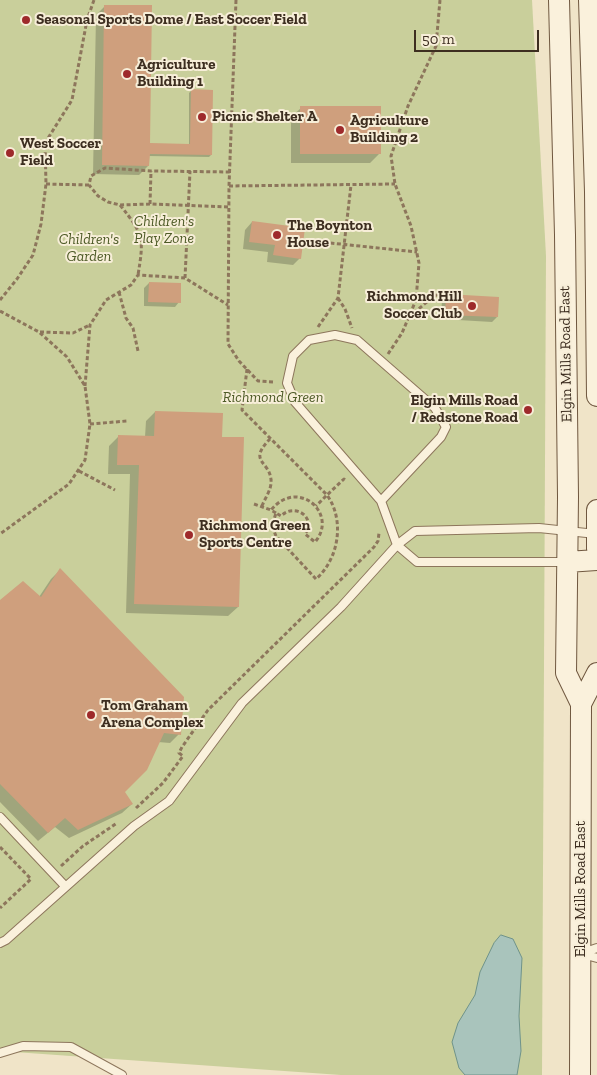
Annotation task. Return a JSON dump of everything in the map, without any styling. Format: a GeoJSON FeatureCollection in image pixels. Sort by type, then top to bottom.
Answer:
{"type":"FeatureCollection","features":[{"type":"Feature","properties":{"kind":"main road","name":"Elgin Mills Road East"},"geometry":{"type":"LineString","coordinates":[[559,0],[565,194],[566,672],[581,704],[591,953],[580,1075]]}},
{"type":"Feature","properties":{"kind":"main road","name":"Elgin Mills Road East"},"geometry":{"type":"LineString","coordinates":[[589,0],[595,192],[597,396]]}},
{"type":"Feature","properties":{"kind":"main road"},"geometry":{"type":"LineString","coordinates":[[597,510],[597,549]]}},
{"type":"Feature","properties":{"kind":"main road"},"geometry":{"type":"LineString","coordinates":[[567,562],[597,560]]}},
{"type":"Feature","properties":{"kind":"main road","name":"Elgin Mills Road East"},"geometry":{"type":"LineString","coordinates":[[581,704],[597,673]]}},
{"type":"Feature","properties":{"kind":"lane"},"geometry":{"type":"LineString","coordinates":[[381,501],[441,437],[446,427],[434,408],[357,340],[335,335],[309,340],[292,356],[287,383],[295,402],[381,501],[397,545],[417,562],[567,562]]}},
{"type":"Feature","properties":{"kind":"lane"},"geometry":{"type":"LineString","coordinates":[[0,943],[6,940],[134,826],[169,801],[242,703],[341,607],[397,545],[415,531],[539,528],[597,535]]}},
{"type":"Feature","properties":{"kind":"lane"},"geometry":{"type":"LineString","coordinates":[[0,818],[65,886]]}},
{"type":"Feature","properties":{"kind":"lane"},"geometry":{"type":"LineString","coordinates":[[0,1053],[23,1046],[72,1047],[122,1075]]}},
{"type":"Feature","properties":{"kind":"path"},"geometry":{"type":"LineString","coordinates":[[0,300],[33,255],[41,224],[46,184],[46,143],[72,100],[86,20],[94,0]]}},
{"type":"Feature","properties":{"kind":"path"},"geometry":{"type":"LineString","coordinates":[[236,0],[228,186],[228,344],[239,361],[258,381],[287,383]]}},
{"type":"Feature","properties":{"kind":"path"},"geometry":{"type":"LineString","coordinates":[[383,363],[402,333],[416,300],[419,264],[411,226],[395,184],[390,156],[408,106],[436,46],[440,0]]}},
{"type":"Feature","properties":{"kind":"path"},"geometry":{"type":"LineString","coordinates":[[228,207],[150,204],[120,205],[108,202],[98,196],[90,185],[91,176],[105,168],[151,171],[230,172]]}},
{"type":"Feature","properties":{"kind":"path"},"geometry":{"type":"LineString","coordinates":[[150,204],[151,171]]}},
{"type":"Feature","properties":{"kind":"path"},"geometry":{"type":"LineString","coordinates":[[186,278],[190,171]]}},
{"type":"Feature","properties":{"kind":"path"},"geometry":{"type":"LineString","coordinates":[[46,184],[90,185]]}},
{"type":"Feature","properties":{"kind":"path"},"geometry":{"type":"LineString","coordinates":[[228,186],[395,184]]}},
{"type":"Feature","properties":{"kind":"path"},"geometry":{"type":"LineString","coordinates":[[309,340],[338,298],[350,185]]}},
{"type":"Feature","properties":{"kind":"path"},"geometry":{"type":"LineString","coordinates":[[0,534],[69,484],[85,460],[90,424],[86,386],[90,325],[106,300],[131,285],[138,275],[143,245],[136,226],[120,205]]}},
{"type":"Feature","properties":{"kind":"path"},"geometry":{"type":"LineString","coordinates":[[311,241],[344,246],[416,252]]}},
{"type":"Feature","properties":{"kind":"path"},"geometry":{"type":"LineString","coordinates":[[138,275],[186,278],[228,306]]}},
{"type":"Feature","properties":{"kind":"path"},"geometry":{"type":"LineString","coordinates":[[120,292],[126,318],[133,328],[138,351]]}},
{"type":"Feature","properties":{"kind":"path"},"geometry":{"type":"LineString","coordinates":[[408,317],[439,294]]}},
{"type":"Feature","properties":{"kind":"path"},"geometry":{"type":"LineString","coordinates":[[338,298],[345,309],[357,340]]}},
{"type":"Feature","properties":{"kind":"path"},"geometry":{"type":"LineString","coordinates":[[0,311],[39,332],[67,357],[86,386]]}},
{"type":"Feature","properties":{"kind":"path"},"geometry":{"type":"LineString","coordinates":[[39,332],[73,333],[90,325]]}},
{"type":"Feature","properties":{"kind":"path"},"geometry":{"type":"LineString","coordinates":[[247,369],[242,410],[327,496],[335,510],[337,520],[335,548],[328,566],[316,579],[276,536],[272,526],[276,513]]}},
{"type":"Feature","properties":{"kind":"path"},"geometry":{"type":"LineString","coordinates":[[90,424],[127,422]]}},
{"type":"Feature","properties":{"kind":"path"},"geometry":{"type":"LineString","coordinates":[[262,506],[271,485],[271,477],[260,460],[260,452],[270,439]]}},
{"type":"Feature","properties":{"kind":"path"},"geometry":{"type":"LineString","coordinates":[[79,471],[115,490]]}},
{"type":"Feature","properties":{"kind":"path"},"geometry":{"type":"LineString","coordinates":[[316,506],[344,478],[350,484]]}},
{"type":"Feature","properties":{"kind":"path"},"geometry":{"type":"LineString","coordinates":[[254,504],[282,516],[285,512],[298,510],[308,519],[309,525],[305,534],[316,542],[320,537],[322,524],[319,512],[316,506],[304,498],[290,497],[279,501],[271,510]]}},
{"type":"Feature","properties":{"kind":"path"},"geometry":{"type":"LineString","coordinates":[[135,809],[163,783],[183,756],[179,753],[182,747],[208,710],[374,547],[378,541],[379,532]]}},
{"type":"Feature","properties":{"kind":"path"},"geometry":{"type":"LineString","coordinates":[[53,873],[83,846],[120,821]]}},
{"type":"Feature","properties":{"kind":"path"},"geometry":{"type":"LineString","coordinates":[[0,847],[31,879],[0,908]]}},
{"type":"Feature","properties":{"kind":"green space","name":"Richmond Green"},"geometry":{"type":"Polygon","coordinates":[[[0,0],[532,0],[546,256],[542,1075],[341,1075],[0,1051],[0,0]]]}},
{"type":"Feature","properties":{"kind":"water"},"geometry":{"type":"Polygon","coordinates":[[[501,935],[513,939],[522,958],[519,1016],[521,1051],[517,1075],[465,1075],[459,1068],[452,1042],[458,1023],[475,995],[480,972],[494,943],[501,935]]]}},
{"type":"Feature","properties":{"kind":"building","name":"Agriculture Building 1"},"geometry":{"type":"Polygon","coordinates":[[[104,5],[152,5],[150,143],[190,144],[191,89],[213,90],[212,155],[150,154],[149,166],[102,165],[104,5]]]}},
{"type":"Feature","properties":{"kind":"building","name":"Agriculture Building 2"},"geometry":{"type":"Polygon","coordinates":[[[300,106],[381,106],[381,154],[300,154],[300,106]]]}},
{"type":"Feature","properties":{"kind":"building","name":"The Boynton House"},"geometry":{"type":"Polygon","coordinates":[[[252,221],[305,228],[301,259],[273,255],[275,245],[249,242],[252,221]]]}},
{"type":"Feature","properties":{"kind":"building"},"geometry":{"type":"Polygon","coordinates":[[[149,282],[181,283],[181,303],[148,302],[149,282]]]}},
{"type":"Feature","properties":{"kind":"building","name":"Richmond Hill Soccer Club"},"geometry":{"type":"Polygon","coordinates":[[[446,294],[499,297],[498,317],[445,315],[446,294]]]}},
{"type":"Feature","properties":{"kind":"building","name":"Richmond Green Sports Centre"},"geometry":{"type":"Polygon","coordinates":[[[155,411],[223,413],[222,437],[244,437],[239,607],[134,604],[139,465],[117,465],[118,435],[154,436],[155,411]]]}},
{"type":"Feature","properties":{"kind":"building","name":"Tom Graham Arena Complex"},"geometry":{"type":"Polygon","coordinates":[[[60,568],[184,697],[181,735],[164,733],[147,770],[125,792],[133,804],[78,830],[65,818],[48,833],[0,784],[0,600],[23,581],[41,597],[60,568]]]}},
{"type":"Feature","properties":{"kind":"place","name":"Seasonal Sports Dome / East Soccer Field"},"geometry":{"type":"Point","coordinates":[26,20]}},
{"type":"Feature","properties":{"kind":"place","name":"Agriculture Building 1"},"geometry":{"type":"Point","coordinates":[127,74]}},
{"type":"Feature","properties":{"kind":"place","name":"Picnic Shelter A"},"geometry":{"type":"Point","coordinates":[202,117]}},
{"type":"Feature","properties":{"kind":"place","name":"Agriculture Building 2"},"geometry":{"type":"Point","coordinates":[340,130]}},
{"type":"Feature","properties":{"kind":"place","name":"West Soccer Field"},"geometry":{"type":"Point","coordinates":[10,153]}},
{"type":"Feature","properties":{"kind":"place","name":"The Boynton House"},"geometry":{"type":"Point","coordinates":[277,235]}},
{"type":"Feature","properties":{"kind":"place","name":"Richmond Hill Soccer Club"},"geometry":{"type":"Point","coordinates":[472,306]}},
{"type":"Feature","properties":{"kind":"place","name":"Elgin Mills Road / Redstone Road"},"geometry":{"type":"Point","coordinates":[528,410]}},
{"type":"Feature","properties":{"kind":"place","name":"Richmond Green Sports Centre"},"geometry":{"type":"Point","coordinates":[189,535]}},
{"type":"Feature","properties":{"kind":"place","name":"Tom Graham Arena Complex"},"geometry":{"type":"Point","coordinates":[91,715]}},
{"type":"Feature","properties":{"kind":"park label","name":"Children's Play Zone"},"geometry":{"type":"Point","coordinates":[164,230]}},
{"type":"Feature","properties":{"kind":"park label","name":"Children's Garden"},"geometry":{"type":"Point","coordinates":[89,248]}}]}
